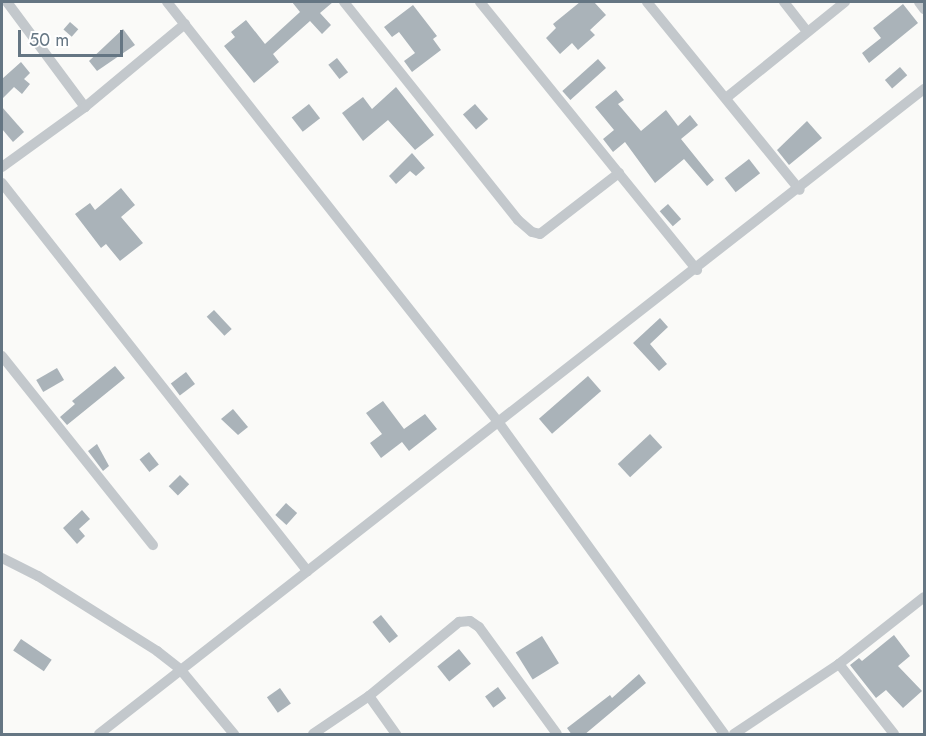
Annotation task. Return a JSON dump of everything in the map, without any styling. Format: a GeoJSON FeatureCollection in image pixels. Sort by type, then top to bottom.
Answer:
{"type":"FeatureCollection","features":[{"type":"Feature","properties":{"kind":"street"},"geometry":{"type":"LineString","coordinates":[[7,2],[85,107]]}},
{"type":"Feature","properties":{"kind":"street"},"geometry":{"type":"LineString","coordinates":[[167,2],[499,423],[724,735]]}},
{"type":"Feature","properties":{"kind":"street"},"geometry":{"type":"LineString","coordinates":[[344,2],[518,220],[532,232],[540,234],[619,173]]}},
{"type":"Feature","properties":{"kind":"street"},"geometry":{"type":"LineString","coordinates":[[480,2],[697,270]]}},
{"type":"Feature","properties":{"kind":"street"},"geometry":{"type":"LineString","coordinates":[[647,2],[801,190]]}},
{"type":"Feature","properties":{"kind":"street"},"geometry":{"type":"LineString","coordinates":[[784,2],[807,31]]}},
{"type":"Feature","properties":{"kind":"street"},"geometry":{"type":"LineString","coordinates":[[726,98],[845,2]]}},
{"type":"Feature","properties":{"kind":"street"},"geometry":{"type":"LineString","coordinates":[[919,2],[924,9]]}},
{"type":"Feature","properties":{"kind":"street"},"geometry":{"type":"LineString","coordinates":[[2,167],[85,107],[185,24]]}},
{"type":"Feature","properties":{"kind":"street"},"geometry":{"type":"LineString","coordinates":[[99,735],[180,669],[801,190],[924,89]]}},
{"type":"Feature","properties":{"kind":"street"},"geometry":{"type":"LineString","coordinates":[[2,183],[307,571]]}},
{"type":"Feature","properties":{"kind":"street"},"geometry":{"type":"LineString","coordinates":[[2,356],[153,545]]}},
{"type":"Feature","properties":{"kind":"street"},"geometry":{"type":"LineString","coordinates":[[2,558],[38,576],[180,669],[234,735]]}},
{"type":"Feature","properties":{"kind":"street"},"geometry":{"type":"LineString","coordinates":[[734,735],[839,664],[924,597]]}},
{"type":"Feature","properties":{"kind":"street"},"geometry":{"type":"LineString","coordinates":[[312,735],[369,696],[459,622],[470,621],[479,627],[556,735]]}},
{"type":"Feature","properties":{"kind":"street"},"geometry":{"type":"LineString","coordinates":[[839,664],[894,735]]}},
{"type":"Feature","properties":{"kind":"street"},"geometry":{"type":"LineString","coordinates":[[369,696],[396,735]]}},
{"type":"Feature","properties":{"kind":"building"},"geometry":{"type":"Polygon","coordinates":[[[292,2],[333,2],[320,13],[331,25],[322,34],[310,21],[273,54],[279,62],[254,83],[224,46],[235,37],[231,32],[246,20],[265,44],[300,12],[292,2]]]}},
{"type":"Feature","properties":{"kind":"building"},"geometry":{"type":"Polygon","coordinates":[[[580,2],[594,2],[606,15],[590,30],[595,35],[578,50],[572,43],[560,54],[546,38],[556,28],[553,24],[580,2]]]}},
{"type":"Feature","properties":{"kind":"building"},"geometry":{"type":"Polygon","coordinates":[[[903,4],[918,23],[869,63],[862,53],[881,38],[873,28],[903,4]]]}},
{"type":"Feature","properties":{"kind":"building"},"geometry":{"type":"Polygon","coordinates":[[[413,5],[437,36],[433,39],[441,50],[412,72],[404,61],[415,53],[399,32],[392,37],[384,27],[413,5]]]}},
{"type":"Feature","properties":{"kind":"building"},"geometry":{"type":"Polygon","coordinates":[[[70,22],[78,29],[72,37],[63,30],[70,22]]]}},
{"type":"Feature","properties":{"kind":"building"},"geometry":{"type":"Polygon","coordinates":[[[123,29],[135,45],[97,71],[89,61],[123,29]]]}},
{"type":"Feature","properties":{"kind":"building"},"geometry":{"type":"Polygon","coordinates":[[[337,58],[348,72],[339,79],[328,65],[337,58]]]}},
{"type":"Feature","properties":{"kind":"building"},"geometry":{"type":"Polygon","coordinates":[[[598,59],[606,68],[570,100],[562,91],[598,59]]]}},
{"type":"Feature","properties":{"kind":"building"},"geometry":{"type":"Polygon","coordinates":[[[21,62],[30,73],[24,79],[30,84],[22,94],[14,87],[2,99],[2,79],[21,62]]]}},
{"type":"Feature","properties":{"kind":"building"},"geometry":{"type":"Polygon","coordinates":[[[900,67],[907,75],[892,88],[885,80],[900,67]]]}},
{"type":"Feature","properties":{"kind":"building"},"geometry":{"type":"Polygon","coordinates":[[[396,87],[434,135],[415,150],[388,120],[363,141],[342,113],[363,97],[372,109],[396,87]]]}},
{"type":"Feature","properties":{"kind":"building"},"geometry":{"type":"Polygon","coordinates":[[[616,90],[624,100],[618,104],[641,131],[666,110],[678,126],[690,115],[698,125],[681,139],[714,180],[707,186],[684,159],[655,183],[625,142],[613,152],[603,139],[614,130],[595,107],[616,90]]]}},
{"type":"Feature","properties":{"kind":"building"},"geometry":{"type":"Polygon","coordinates":[[[309,104],[320,118],[303,132],[292,118],[309,104]]]}},
{"type":"Feature","properties":{"kind":"building"},"geometry":{"type":"Polygon","coordinates":[[[475,104],[488,119],[476,130],[463,114],[475,104]]]}},
{"type":"Feature","properties":{"kind":"building"},"geometry":{"type":"Polygon","coordinates":[[[2,107],[24,132],[13,142],[2,129],[2,107]]]}},
{"type":"Feature","properties":{"kind":"building"},"geometry":{"type":"Polygon","coordinates":[[[807,121],[822,138],[789,165],[777,150],[807,121]]]}},
{"type":"Feature","properties":{"kind":"building"},"geometry":{"type":"Polygon","coordinates":[[[412,153],[425,168],[416,176],[410,171],[396,184],[389,176],[412,153]]]}},
{"type":"Feature","properties":{"kind":"building"},"geometry":{"type":"Polygon","coordinates":[[[749,159],[760,173],[736,192],[725,178],[749,159]]]}},
{"type":"Feature","properties":{"kind":"building"},"geometry":{"type":"Polygon","coordinates":[[[121,188],[135,205],[121,217],[143,243],[120,261],[106,244],[101,248],[75,214],[90,203],[95,210],[121,188]]]}},
{"type":"Feature","properties":{"kind":"building"},"geometry":{"type":"Polygon","coordinates":[[[668,204],[681,219],[673,226],[660,211],[668,204]]]}},
{"type":"Feature","properties":{"kind":"building"},"geometry":{"type":"Polygon","coordinates":[[[214,310],[232,329],[224,336],[207,317],[214,310]]]}},
{"type":"Feature","properties":{"kind":"building"},"geometry":{"type":"Polygon","coordinates":[[[660,318],[668,327],[650,344],[667,364],[659,371],[633,343],[660,318]]]}},
{"type":"Feature","properties":{"kind":"building"},"geometry":{"type":"Polygon","coordinates":[[[115,366],[125,378],[67,425],[60,417],[75,404],[72,401],[115,366]]]}},
{"type":"Feature","properties":{"kind":"building"},"geometry":{"type":"Polygon","coordinates":[[[57,368],[64,380],[43,392],[36,380],[57,368]]]}},
{"type":"Feature","properties":{"kind":"building"},"geometry":{"type":"Polygon","coordinates":[[[186,372],[195,384],[180,395],[171,383],[186,372]]]}},
{"type":"Feature","properties":{"kind":"building"},"geometry":{"type":"Polygon","coordinates":[[[588,376],[601,391],[552,434],[539,419],[588,376]]]}},
{"type":"Feature","properties":{"kind":"building"},"geometry":{"type":"Polygon","coordinates":[[[383,401],[404,429],[425,414],[437,429],[409,451],[402,442],[381,458],[370,443],[382,434],[366,413],[383,401]]]}},
{"type":"Feature","properties":{"kind":"building"},"geometry":{"type":"Polygon","coordinates":[[[233,409],[248,427],[238,435],[221,419],[233,409]]]}},
{"type":"Feature","properties":{"kind":"building"},"geometry":{"type":"Polygon","coordinates":[[[650,434],[662,447],[630,477],[618,464],[650,434]]]}},
{"type":"Feature","properties":{"kind":"building"},"geometry":{"type":"Polygon","coordinates":[[[97,444],[109,466],[103,471],[88,451],[97,444]]]}},
{"type":"Feature","properties":{"kind":"building"},"geometry":{"type":"Polygon","coordinates":[[[149,452],[159,465],[149,472],[140,459],[149,452]]]}},
{"type":"Feature","properties":{"kind":"building"},"geometry":{"type":"Polygon","coordinates":[[[180,475],[189,484],[178,496],[169,486],[180,475]]]}},
{"type":"Feature","properties":{"kind":"building"},"geometry":{"type":"Polygon","coordinates":[[[286,503],[297,513],[286,525],[275,515],[286,503]]]}},
{"type":"Feature","properties":{"kind":"building"},"geometry":{"type":"Polygon","coordinates":[[[82,510],[90,519],[79,529],[85,536],[77,544],[63,528],[82,510]]]}},
{"type":"Feature","properties":{"kind":"building"},"geometry":{"type":"Polygon","coordinates":[[[381,615],[398,636],[389,643],[372,622],[381,615]]]}},
{"type":"Feature","properties":{"kind":"building"},"geometry":{"type":"Polygon","coordinates":[[[894,635],[910,656],[898,666],[922,691],[903,708],[886,690],[876,698],[850,665],[859,658],[862,661],[894,635]]]}},
{"type":"Feature","properties":{"kind":"building"},"geometry":{"type":"Polygon","coordinates":[[[542,636],[559,663],[533,680],[516,652],[542,636]]]}},
{"type":"Feature","properties":{"kind":"building"},"geometry":{"type":"Polygon","coordinates":[[[21,639],[52,660],[44,671],[13,651],[21,639]]]}},
{"type":"Feature","properties":{"kind":"building"},"geometry":{"type":"Polygon","coordinates":[[[459,649],[471,664],[449,681],[437,667],[459,649]]]}},
{"type":"Feature","properties":{"kind":"building"},"geometry":{"type":"Polygon","coordinates":[[[639,674],[646,683],[584,735],[572,735],[567,728],[610,695],[612,698],[639,674]]]}},
{"type":"Feature","properties":{"kind":"building"},"geometry":{"type":"Polygon","coordinates":[[[498,687],[506,698],[493,708],[485,696],[498,687]]]}},
{"type":"Feature","properties":{"kind":"building"},"geometry":{"type":"Polygon","coordinates":[[[280,688],[291,704],[278,713],[267,697],[280,688]]]}}]}
